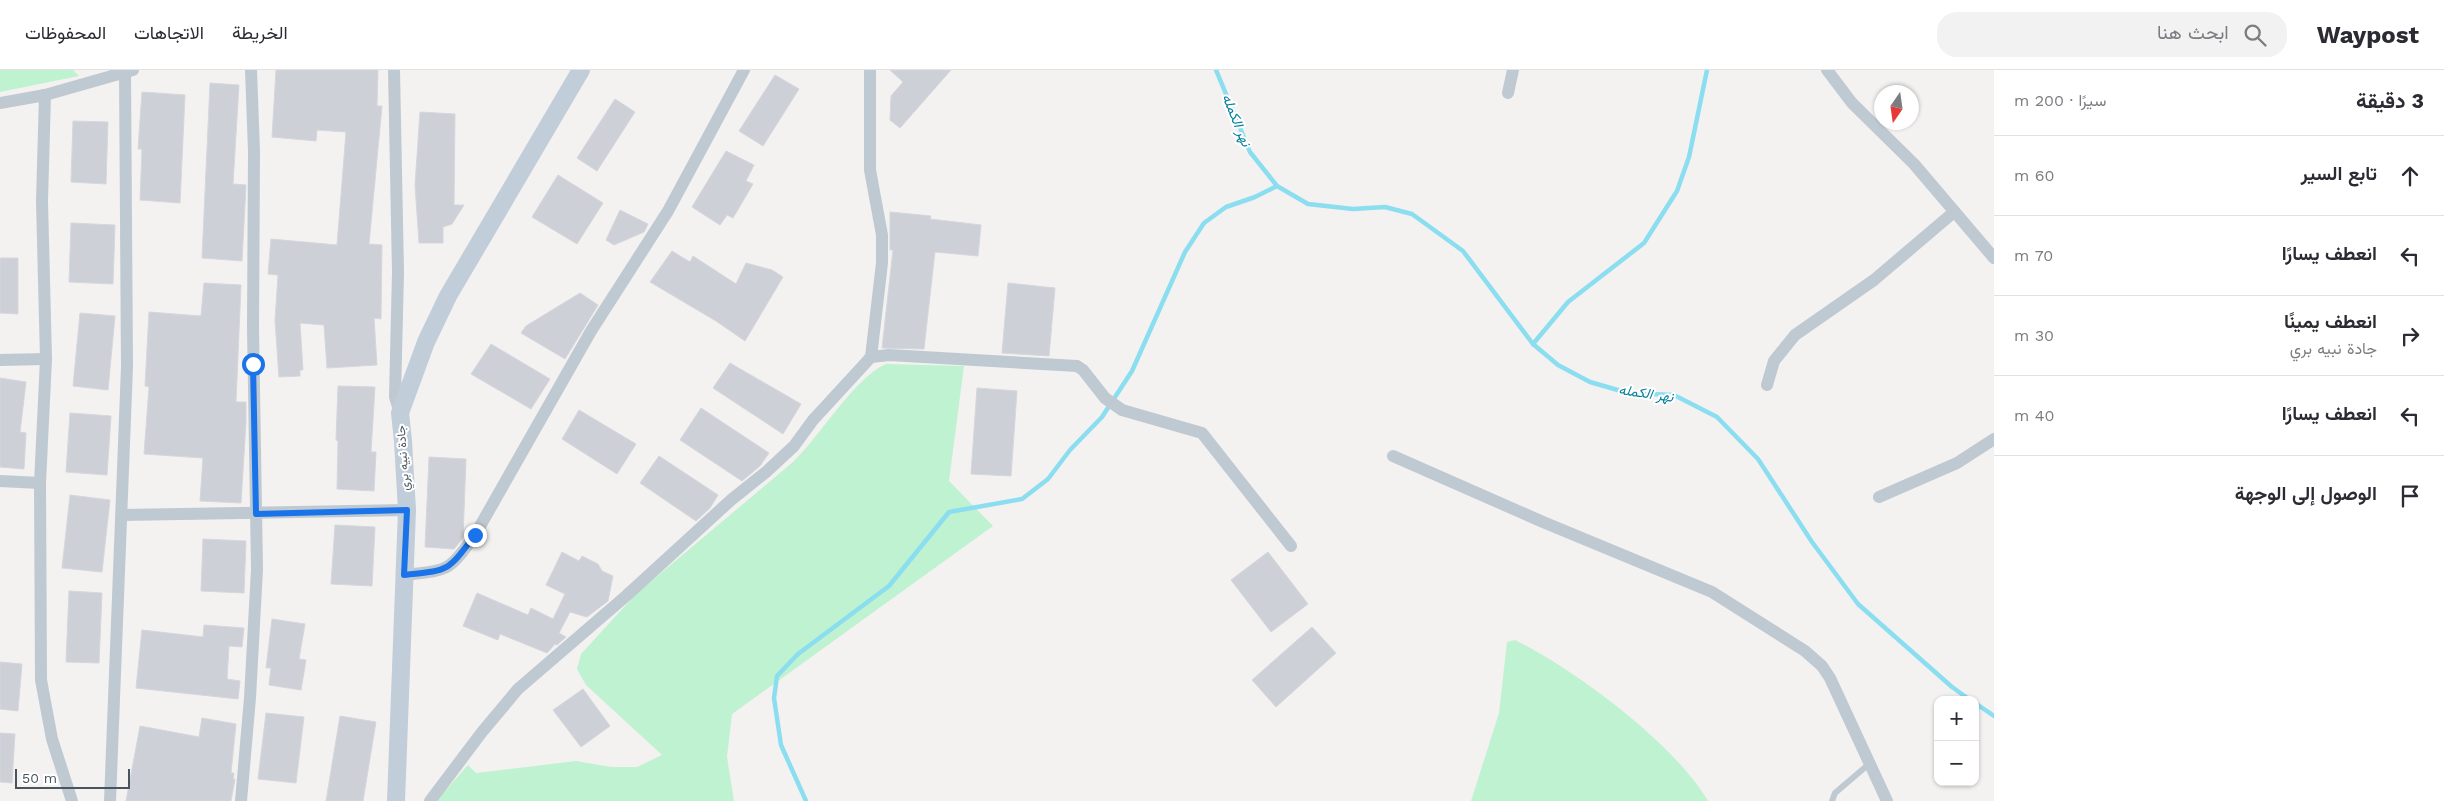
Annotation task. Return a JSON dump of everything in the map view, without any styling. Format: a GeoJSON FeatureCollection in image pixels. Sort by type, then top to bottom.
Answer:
{"type":"FeatureCollection","features":[{"type":"Feature","properties":{"kind":"street"},"geometry":{"type":"LineString","coordinates":[[241,801],[255,600],[254,152],[250,70]]}},
{"type":"Feature","properties":{"kind":"street"},"geometry":{"type":"LineString","coordinates":[[394,70],[398,272],[396,397],[400,413]]}},
{"type":"Feature","properties":{"kind":"street","name":"جادة نبيه بري"},"geometry":{"type":"LineString","coordinates":[[396,801],[407,510],[404,440],[400,413],[426,342],[448,296],[475,247],[581,70]]}},
{"type":"Feature","properties":{"kind":"street"},"geometry":{"type":"LineString","coordinates":[[404,575],[442,571],[453,564],[475,535],[591,332],[668,211],[744,70]]}},
{"type":"Feature","properties":{"kind":"street"},"geometry":{"type":"LineString","coordinates":[[430,801],[482,732],[518,689],[626,596],[731,500],[773,466],[794,446],[813,420],[871,357],[882,263],[882,235],[870,170],[870,70]]}},
{"type":"Feature","properties":{"kind":"street"},"geometry":{"type":"LineString","coordinates":[[1508,93],[1514,70]]}},
{"type":"Feature","properties":{"kind":"street"},"geometry":{"type":"LineString","coordinates":[[1827,70],[1852,103],[1914,164],[1994,258]]}},
{"type":"Feature","properties":{"kind":"street"},"geometry":{"type":"LineString","coordinates":[[0,103],[45,95],[129,72],[127,367],[110,801]]}},
{"type":"Feature","properties":{"kind":"street"},"geometry":{"type":"LineString","coordinates":[[45,95],[42,201],[46,359],[40,483],[41,680],[52,739],[72,801]]}},
{"type":"Feature","properties":{"kind":"street"},"geometry":{"type":"LineString","coordinates":[[1767,385],[1774,361],[1795,335],[1874,280],[1954,212]]}},
{"type":"Feature","properties":{"kind":"street"},"geometry":{"type":"LineString","coordinates":[[871,357],[889,355],[1068,364],[1083,370],[1106,398],[1122,410],[1202,433],[1291,546]]}},
{"type":"Feature","properties":{"kind":"street"},"geometry":{"type":"LineString","coordinates":[[0,360],[46,359]]}},
{"type":"Feature","properties":{"kind":"street"},"geometry":{"type":"LineString","coordinates":[[1879,497],[1957,463],[1994,439]]}},
{"type":"Feature","properties":{"kind":"street"},"geometry":{"type":"LineString","coordinates":[[1392,456],[1543,522],[1712,592],[1805,651],[1822,666],[1830,678],[1886,801]]}},
{"type":"Feature","properties":{"kind":"street"},"geometry":{"type":"LineString","coordinates":[[0,481],[40,483]]}},
{"type":"Feature","properties":{"kind":"street"},"geometry":{"type":"LineString","coordinates":[[122,514],[256,514],[407,510]]}},
{"type":"Feature","properties":{"kind":"lane"},"geometry":{"type":"LineString","coordinates":[[1832,801],[1835,793],[1869,764]]}},
{"type":"Feature","properties":{"kind":"green space"},"geometry":{"type":"Polygon","coordinates":[[[0,70],[73,70],[79,76],[0,92],[0,70]]]}},
{"type":"Feature","properties":{"kind":"green space"},"geometry":{"type":"Polygon","coordinates":[[[886,364],[964,366],[949,481],[993,526],[732,714],[727,757],[734,801],[436,801],[468,765],[476,773],[576,761],[611,767],[637,767],[662,755],[586,685],[577,669],[581,654],[636,594],[793,462],[862,381],[886,364]]]}},
{"type":"Feature","properties":{"kind":"green space"},"geometry":{"type":"Polygon","coordinates":[[[1515,640],[1565,669],[1621,710],[1672,756],[1693,779],[1708,801],[1471,801],[1499,713],[1507,642],[1515,640]]]}},
{"type":"Feature","properties":{"kind":"building"},"geometry":{"type":"Polygon","coordinates":[[[276,70],[378,70],[377,106],[382,106],[369,244],[382,245],[381,319],[374,318],[377,365],[327,368],[324,325],[300,323],[303,370],[300,370],[300,376],[279,377],[275,321],[278,275],[268,274],[271,239],[337,245],[346,132],[317,130],[316,141],[272,137],[276,70]]]}},
{"type":"Feature","properties":{"kind":"building"},"geometry":{"type":"Polygon","coordinates":[[[890,70],[951,70],[900,128],[890,120],[891,96],[903,82],[890,70]]]}},
{"type":"Feature","properties":{"kind":"building"},"geometry":{"type":"Polygon","coordinates":[[[775,75],[799,89],[763,146],[739,131],[775,75]]]}},
{"type":"Feature","properties":{"kind":"building"},"geometry":{"type":"Polygon","coordinates":[[[210,83],[239,85],[233,184],[246,185],[242,261],[202,258],[210,83]]]}},
{"type":"Feature","properties":{"kind":"building"},"geometry":{"type":"Polygon","coordinates":[[[142,92],[185,95],[180,203],[140,200],[142,149],[138,149],[142,92]]]}},
{"type":"Feature","properties":{"kind":"building"},"geometry":{"type":"Polygon","coordinates":[[[615,99],[635,112],[597,171],[577,158],[615,99]]]}},
{"type":"Feature","properties":{"kind":"building"},"geometry":{"type":"Polygon","coordinates":[[[420,112],[455,114],[454,205],[464,205],[452,224],[443,227],[443,243],[419,243],[415,185],[420,112]]]}},
{"type":"Feature","properties":{"kind":"building"},"geometry":{"type":"Polygon","coordinates":[[[73,121],[108,122],[106,184],[71,182],[73,121]]]}},
{"type":"Feature","properties":{"kind":"building"},"geometry":{"type":"Polygon","coordinates":[[[726,151],[754,165],[746,181],[753,184],[733,218],[727,215],[720,225],[692,207],[726,151]]]}},
{"type":"Feature","properties":{"kind":"building"},"geometry":{"type":"Polygon","coordinates":[[[558,175],[603,203],[577,244],[532,217],[558,175]]]}},
{"type":"Feature","properties":{"kind":"building"},"geometry":{"type":"Polygon","coordinates":[[[620,210],[648,224],[644,232],[614,245],[606,240],[620,210]]]}},
{"type":"Feature","properties":{"kind":"building"},"geometry":{"type":"Polygon","coordinates":[[[890,212],[931,216],[930,219],[981,225],[978,256],[935,252],[924,349],[882,348],[893,250],[890,250],[890,212]]]}},
{"type":"Feature","properties":{"kind":"building"},"geometry":{"type":"Polygon","coordinates":[[[71,223],[115,225],[113,284],[69,282],[71,223]]]}},
{"type":"Feature","properties":{"kind":"building"},"geometry":{"type":"Polygon","coordinates":[[[672,251],[690,262],[693,256],[736,284],[746,263],[772,270],[783,277],[745,341],[716,321],[650,282],[672,251]]]}},
{"type":"Feature","properties":{"kind":"building"},"geometry":{"type":"Polygon","coordinates":[[[0,258],[18,258],[18,314],[0,313],[0,258]]]}},
{"type":"Feature","properties":{"kind":"building"},"geometry":{"type":"Polygon","coordinates":[[[204,283],[241,285],[236,402],[246,402],[246,422],[241,503],[200,501],[203,458],[144,454],[149,387],[145,386],[149,312],[201,316],[204,283]]]}},
{"type":"Feature","properties":{"kind":"building"},"geometry":{"type":"Polygon","coordinates":[[[1008,283],[1055,288],[1049,356],[1002,353],[1008,283]]]}},
{"type":"Feature","properties":{"kind":"building"},"geometry":{"type":"Polygon","coordinates":[[[580,293],[598,305],[565,359],[521,333],[526,326],[580,293]]]}},
{"type":"Feature","properties":{"kind":"building"},"geometry":{"type":"Polygon","coordinates":[[[80,313],[115,316],[108,390],[73,386],[80,313]]]}},
{"type":"Feature","properties":{"kind":"building"},"geometry":{"type":"Polygon","coordinates":[[[491,344],[550,379],[531,409],[471,374],[491,344]]]}},
{"type":"Feature","properties":{"kind":"building"},"geometry":{"type":"Polygon","coordinates":[[[730,363],[801,404],[783,434],[713,388],[730,363]]]}},
{"type":"Feature","properties":{"kind":"building"},"geometry":{"type":"Polygon","coordinates":[[[0,378],[26,382],[20,432],[26,433],[24,469],[0,467],[0,378]]]}},
{"type":"Feature","properties":{"kind":"building"},"geometry":{"type":"Polygon","coordinates":[[[338,386],[375,387],[371,452],[376,452],[374,491],[337,489],[338,386]]]}},
{"type":"Feature","properties":{"kind":"building"},"geometry":{"type":"Polygon","coordinates":[[[977,388],[1017,391],[1011,476],[971,474],[977,388]]]}},
{"type":"Feature","properties":{"kind":"building"},"geometry":{"type":"Polygon","coordinates":[[[701,408],[769,453],[760,466],[742,481],[680,440],[701,408]]]}},
{"type":"Feature","properties":{"kind":"building"},"geometry":{"type":"Polygon","coordinates":[[[579,410],[636,444],[617,474],[562,439],[579,410]]]}},
{"type":"Feature","properties":{"kind":"building"},"geometry":{"type":"Polygon","coordinates":[[[70,413],[111,416],[107,475],[66,472],[70,413]]]}},
{"type":"Feature","properties":{"kind":"building"},"geometry":{"type":"Polygon","coordinates":[[[659,456],[718,495],[710,508],[696,521],[640,483],[659,456]]]}},
{"type":"Feature","properties":{"kind":"building"},"geometry":{"type":"Polygon","coordinates":[[[429,457],[466,459],[463,538],[454,549],[425,547],[429,457]]]}},
{"type":"Feature","properties":{"kind":"building"},"geometry":{"type":"Polygon","coordinates":[[[70,495],[110,500],[102,572],[62,568],[70,495]]]}},
{"type":"Feature","properties":{"kind":"building"},"geometry":{"type":"Polygon","coordinates":[[[335,525],[375,527],[372,586],[331,584],[335,525]]]}},
{"type":"Feature","properties":{"kind":"building"},"geometry":{"type":"Polygon","coordinates":[[[203,539],[246,541],[244,593],[201,591],[203,539]]]}},
{"type":"Feature","properties":{"kind":"building"},"geometry":{"type":"Polygon","coordinates":[[[562,552],[579,561],[582,556],[598,564],[602,571],[613,576],[608,601],[587,617],[570,612],[559,633],[566,637],[557,645],[555,644],[547,653],[500,634],[498,640],[463,626],[477,593],[528,615],[531,608],[553,619],[565,594],[546,585],[562,552]]]}},
{"type":"Feature","properties":{"kind":"building"},"geometry":{"type":"Polygon","coordinates":[[[1268,552],[1308,604],[1271,632],[1231,580],[1268,552]]]}},
{"type":"Feature","properties":{"kind":"building"},"geometry":{"type":"Polygon","coordinates":[[[69,591],[102,593],[99,663],[66,662],[69,591]]]}},
{"type":"Feature","properties":{"kind":"building"},"geometry":{"type":"Polygon","coordinates":[[[272,619],[305,624],[299,659],[306,660],[301,690],[269,685],[271,668],[266,668],[272,619]]]}},
{"type":"Feature","properties":{"kind":"building"},"geometry":{"type":"Polygon","coordinates":[[[204,625],[244,628],[242,647],[229,646],[227,679],[240,681],[238,699],[136,688],[142,630],[203,637],[204,625]]]}},
{"type":"Feature","properties":{"kind":"building"},"geometry":{"type":"Polygon","coordinates":[[[1312,627],[1336,653],[1276,707],[1252,680],[1312,627]]]}},
{"type":"Feature","properties":{"kind":"building"},"geometry":{"type":"Polygon","coordinates":[[[0,662],[22,664],[18,711],[0,709],[0,662]]]}},
{"type":"Feature","properties":{"kind":"building"},"geometry":{"type":"Polygon","coordinates":[[[583,689],[610,726],[581,747],[553,710],[583,689]]]}},
{"type":"Feature","properties":{"kind":"building"},"geometry":{"type":"Polygon","coordinates":[[[266,713],[304,717],[296,783],[258,779],[266,713]]]}},
{"type":"Feature","properties":{"kind":"building"},"geometry":{"type":"Polygon","coordinates":[[[340,716],[376,722],[363,801],[326,801],[340,716]]]}},
{"type":"Feature","properties":{"kind":"building"},"geometry":{"type":"Polygon","coordinates":[[[202,718],[236,724],[231,773],[234,773],[233,779],[235,779],[231,801],[126,801],[140,726],[199,737],[202,718]]]}},
{"type":"Feature","properties":{"kind":"building"},"geometry":{"type":"Polygon","coordinates":[[[0,733],[15,734],[12,783],[0,782],[0,733]]]}},
{"type":"Feature","properties":{"kind":"waterway","name":"نهر الكمله"},"geometry":{"type":"LineString","coordinates":[[1216,70],[1250,152],[1277,186],[1308,204],[1353,209],[1385,207],[1412,214],[1463,251],[1533,344],[1558,365],[1590,382],[1628,393],[1674,395],[1717,417],[1758,459],[1812,542],[1858,604],[1964,696]]}},
{"type":"Feature","properties":{"kind":"waterway"},"geometry":{"type":"LineString","coordinates":[[1533,344],[1568,302],[1644,243],[1677,191],[1689,157],[1707,70]]}},
{"type":"Feature","properties":{"kind":"waterway"},"geometry":{"type":"LineString","coordinates":[[806,801],[781,745],[774,698],[777,676],[798,654],[889,586],[949,512],[1022,499],[1048,479],[1070,450],[1102,417],[1132,371],[1185,252],[1204,223],[1226,207],[1255,197],[1277,186]]}},
{"type":"Feature","properties":{"kind":"waterway","name":"نهر الكمله"},"geometry":{"type":"LineString","coordinates":[[1979,706],[1994,716]]}},
{"type":"Feature","properties":{"kind":"route"},"geometry":{"type":"LineString","coordinates":[[253,364],[256,514],[407,510],[404,575],[442,571],[453,564],[475,535]]}}]}
